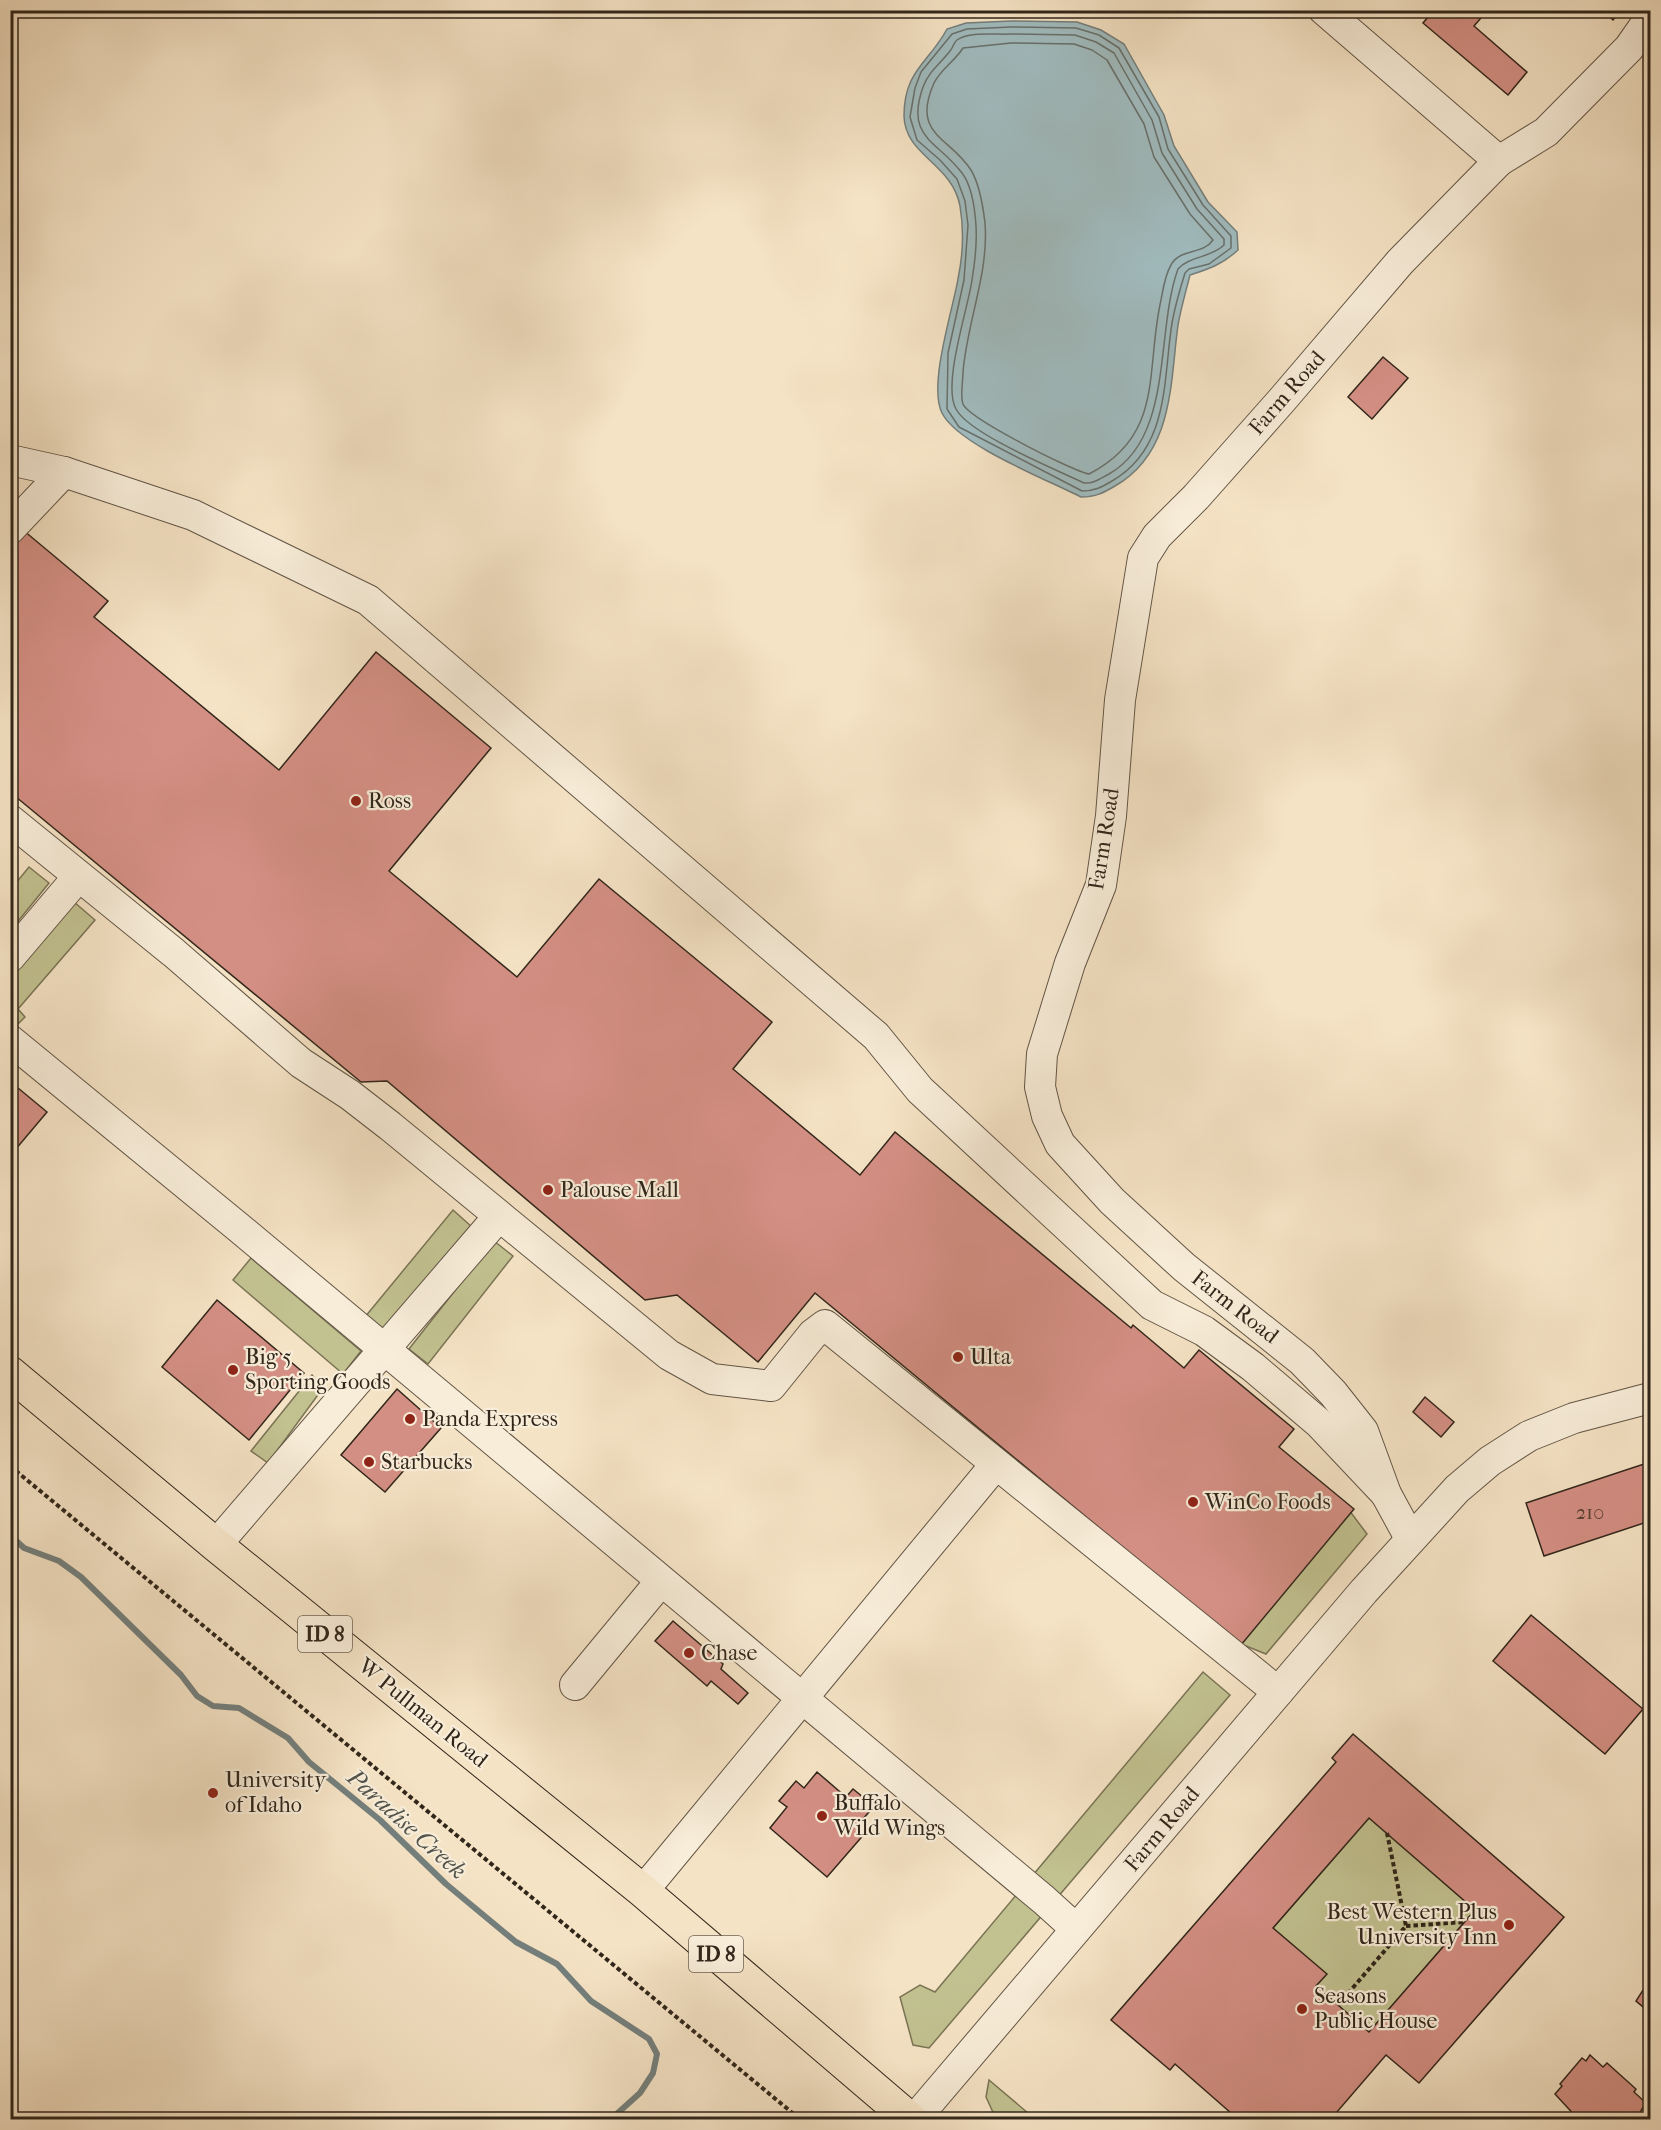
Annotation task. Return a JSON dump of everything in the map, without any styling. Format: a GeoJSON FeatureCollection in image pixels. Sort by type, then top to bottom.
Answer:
{"type":"FeatureCollection","features":[{"type":"Feature","properties":{"kind":"main road","name":"W Pullman Road"},"geometry":{"type":"LineString","coordinates":[[10,1373],[216,1545],[643,1891]]}},
{"type":"Feature","properties":{"kind":"main road","name":"ID 8"},"geometry":{"type":"LineString","coordinates":[[643,1891],[912,2120]]}},
{"type":"Feature","properties":{"kind":"street"},"geometry":{"type":"LineString","coordinates":[[1324,10],[1499,161]]}},
{"type":"Feature","properties":{"kind":"street","name":"Farm Road"},"geometry":{"type":"LineString","coordinates":[[1410,1538],[1386,1494],[1363,1431],[1333,1393],[1302,1361],[1168,1252],[1112,1202],[1060,1144],[1047,1116],[1040,1087],[1042,1054],[1070,963],[1101,885],[1111,816],[1120,700],[1143,558],[1157,536],[1196,497],[1400,262],[1499,161],[1546,132],[1629,48],[1650,18]]}},
{"type":"Feature","properties":{"kind":"street"},"geometry":{"type":"LineString","coordinates":[[10,460],[64,472],[193,514],[368,600],[876,1036],[920,1090],[1152,1305],[1204,1330],[1252,1367],[1319,1423],[1386,1494]]}},
{"type":"Feature","properties":{"kind":"street"},"geometry":{"type":"LineString","coordinates":[[10,529],[64,472]]}},
{"type":"Feature","properties":{"kind":"street"},"geometry":{"type":"LineString","coordinates":[[10,820],[174,953],[301,1063],[350,1095],[669,1355],[712,1379],[771,1386],[813,1334],[825,1325],[1278,1692]]}},
{"type":"Feature","properties":{"kind":"street"},"geometry":{"type":"LineString","coordinates":[[10,957],[78,877]]}},
{"type":"Feature","properties":{"kind":"street"},"geometry":{"type":"LineString","coordinates":[[10,1040],[238,1227],[1076,1929]]}},
{"type":"Feature","properties":{"kind":"street"},"geometry":{"type":"LineString","coordinates":[[216,1545],[499,1216]]}},
{"type":"Feature","properties":{"kind":"street","name":"Farm Road"},"geometry":{"type":"LineString","coordinates":[[912,2120],[1410,1538],[1457,1489],[1490,1461],[1529,1437],[1574,1418],[1650,1398]]}},
{"type":"Feature","properties":{"kind":"street"},"geometry":{"type":"LineString","coordinates":[[643,1891],[996,1464]]}},
{"type":"Feature","properties":{"kind":"street"},"geometry":{"type":"LineString","coordinates":[[575,1685],[661,1581]]}},
{"type":"Feature","properties":{"kind":"path"},"geometry":{"type":"LineString","coordinates":[[10,1466],[801,2120]]}},
{"type":"Feature","properties":{"kind":"path"},"geometry":{"type":"LineString","coordinates":[[1387,1833],[1406,1926]]}},
{"type":"Feature","properties":{"kind":"path"},"geometry":{"type":"LineString","coordinates":[[1338,2005],[1406,1926],[1464,1922]]}},
{"type":"Feature","properties":{"kind":"shaded area"},"geometry":{"type":"Polygon","coordinates":[[[29,867],[49,883],[11,930],[11,889],[29,867]]]}},
{"type":"Feature","properties":{"kind":"shaded area"},"geometry":{"type":"Polygon","coordinates":[[[74,902],[95,920],[18,1009],[25,1017],[18,1024],[11,1017],[11,978],[74,902]]]}},
{"type":"Feature","properties":{"kind":"shaded area"},"geometry":{"type":"Polygon","coordinates":[[[453,1210],[472,1227],[384,1334],[365,1317],[453,1210]]]}},
{"type":"Feature","properties":{"kind":"shaded area"},"geometry":{"type":"Polygon","coordinates":[[[494,1241],[513,1256],[428,1364],[409,1349],[494,1241]]]}},
{"type":"Feature","properties":{"kind":"shaded area"},"geometry":{"type":"Polygon","coordinates":[[[251,1258],[361,1351],[343,1374],[233,1280],[251,1258]]]}},
{"type":"Feature","properties":{"kind":"shaded area"},"geometry":{"type":"Polygon","coordinates":[[[312,1375],[323,1388],[268,1463],[251,1451],[312,1375]]]}},
{"type":"Feature","properties":{"kind":"shaded area"},"geometry":{"type":"Polygon","coordinates":[[[1349,1510],[1367,1534],[1266,1654],[1236,1642],[1349,1510]]]}},
{"type":"Feature","properties":{"kind":"shaded area"},"geometry":{"type":"Polygon","coordinates":[[[1203,1672],[1230,1695],[929,2048],[913,2045],[900,1997],[920,1985],[935,1992],[1203,1672]]]}},
{"type":"Feature","properties":{"kind":"shaded area"},"geometry":{"type":"Polygon","coordinates":[[[1369,1818],[1475,1910],[1369,2032],[1316,1986],[1326,1974],[1273,1928],[1369,1818]]]}},
{"type":"Feature","properties":{"kind":"shaded area"},"geometry":{"type":"Polygon","coordinates":[[[989,2080],[1035,2119],[996,2119],[986,2097],[989,2080]]]}},
{"type":"Feature","properties":{"kind":"water"},"geometry":{"type":"Polygon","coordinates":[[[1077,22],[1101,30],[1124,44],[1164,115],[1174,146],[1208,202],[1237,232],[1238,250],[1216,265],[1190,275],[1178,325],[1166,414],[1149,455],[1134,472],[1115,486],[1103,493],[1091,496],[1081,497],[984,449],[951,425],[942,413],[938,400],[943,347],[961,261],[961,215],[955,191],[948,179],[920,151],[906,130],[905,100],[913,77],[947,29],[966,23],[1077,22]]]}},
{"type":"Feature","properties":{"kind":"building"},"geometry":{"type":"Polygon","coordinates":[[[1434,10],[1487,11],[1474,26],[1527,72],[1508,95],[1423,23],[1434,10]]]}},
{"type":"Feature","properties":{"kind":"building"},"geometry":{"type":"Polygon","coordinates":[[[1602,10],[1621,10],[1613,20],[1602,10]]]}},
{"type":"Feature","properties":{"kind":"building"},"geometry":{"type":"Polygon","coordinates":[[[1383,357],[1408,378],[1372,419],[1348,397],[1383,357]]]}},
{"type":"Feature","properties":{"kind":"building"},"geometry":{"type":"Polygon","coordinates":[[[23,530],[108,601],[94,617],[279,770],[376,652],[491,748],[389,871],[517,977],[599,879],[772,1022],[733,1069],[860,1175],[895,1132],[1131,1328],[1133,1325],[1184,1368],[1199,1350],[1294,1429],[1279,1447],[1354,1509],[1241,1645],[815,1293],[758,1362],[677,1295],[645,1300],[387,1081],[361,1082],[10,792],[10,546],[23,530]]]}},
{"type":"Feature","properties":{"kind":"building"},"geometry":{"type":"Polygon","coordinates":[[[12,1083],[47,1112],[10,1156],[10,1085],[12,1083]]]}},
{"type":"Feature","properties":{"kind":"building","name":"Big 5 Sporting Goods"},"geometry":{"type":"Polygon","coordinates":[[[217,1300],[304,1373],[249,1440],[162,1367],[217,1300]]]}},
{"type":"Feature","properties":{"kind":"building"},"geometry":{"type":"Polygon","coordinates":[[[397,1389],[441,1428],[385,1492],[341,1455],[397,1389]]]}},
{"type":"Feature","properties":{"kind":"building"},"geometry":{"type":"Polygon","coordinates":[[[1425,1397],[1454,1422],[1441,1437],[1413,1412],[1425,1397]]]}},
{"type":"Feature","properties":{"kind":"building"},"geometry":{"type":"Polygon","coordinates":[[[1650,1462],[1650,1521],[1544,1556],[1526,1503],[1650,1462]]]}},
{"type":"Feature","properties":{"kind":"building"},"geometry":{"type":"Polygon","coordinates":[[[1531,1615],[1643,1709],[1605,1754],[1493,1661],[1531,1615]]]}},
{"type":"Feature","properties":{"kind":"building","name":"Chase"},"geometry":{"type":"Polygon","coordinates":[[[673,1621],[723,1664],[721,1669],[748,1693],[738,1704],[711,1681],[707,1686],[655,1641],[673,1621]]]}},
{"type":"Feature","properties":{"kind":"building","name":"Best Western Plus University Inn"},"geometry":{"type":"Polygon","coordinates":[[[1353,1734],[1564,1917],[1419,2083],[1386,2055],[1330,2120],[1239,2120],[1175,2064],[1170,2070],[1111,2020],[1336,1762],[1332,1758],[1353,1734]],[[1369,1818],[1273,1928],[1327,1974],[1316,1986],[1369,2032],[1475,1910],[1369,1818]]]}},
{"type":"Feature","properties":{"kind":"building","name":"Buffalo Wild Wings"},"geometry":{"type":"Polygon","coordinates":[[[817,1772],[846,1797],[853,1789],[874,1806],[858,1825],[866,1832],[827,1877],[770,1828],[787,1807],[779,1801],[796,1781],[804,1788],[817,1772]]]}},
{"type":"Feature","properties":{"kind":"building"},"geometry":{"type":"Polygon","coordinates":[[[1650,1979],[1650,2018],[1647,2015],[1649,2012],[1636,2001],[1650,1979]]]}},
{"type":"Feature","properties":{"kind":"building"},"geometry":{"type":"Polygon","coordinates":[[[1590,2055],[1603,2067],[1607,2063],[1636,2089],[1634,2092],[1646,2103],[1635,2120],[1579,2120],[1555,2094],[1562,2086],[1560,2084],[1582,2058],[1586,2061],[1590,2055]]]}},
{"type":"Feature","properties":{"kind":"waterway","name":"Paradise Creek"},"geometry":{"type":"LineString","coordinates":[[10,1535],[24,1548],[59,1561],[81,1577],[181,1675],[197,1696],[213,1706],[239,1708],[288,1738],[309,1762],[380,1820],[446,1884],[516,1942],[557,1964],[591,2001],[649,2039],[657,2054],[653,2073],[640,2093],[610,2120]]}},
{"type":"Feature","properties":{"kind":"place","name":"Ross"},"geometry":{"type":"Point","coordinates":[356,801]}},
{"type":"Feature","properties":{"kind":"place","name":"Palouse Mall"},"geometry":{"type":"Point","coordinates":[548,1190]}},
{"type":"Feature","properties":{"kind":"place","name":"Ulta"},"geometry":{"type":"Point","coordinates":[958,1357]}},
{"type":"Feature","properties":{"kind":"place","name":"Big 5 Sporting Goods"},"geometry":{"type":"Point","coordinates":[233,1370]}},
{"type":"Feature","properties":{"kind":"place","name":"Panda Express"},"geometry":{"type":"Point","coordinates":[410,1419]}},
{"type":"Feature","properties":{"kind":"place","name":"Starbucks"},"geometry":{"type":"Point","coordinates":[369,1462]}},
{"type":"Feature","properties":{"kind":"place","name":"WinCo Foods"},"geometry":{"type":"Point","coordinates":[1193,1502]}},
{"type":"Feature","properties":{"kind":"place","name":"Chase"},"geometry":{"type":"Point","coordinates":[689,1653]}},
{"type":"Feature","properties":{"kind":"place","name":"University of Idaho"},"geometry":{"type":"Point","coordinates":[213,1793]}},
{"type":"Feature","properties":{"kind":"place","name":"Buffalo Wild Wings"},"geometry":{"type":"Point","coordinates":[822,1816]}},
{"type":"Feature","properties":{"kind":"place","name":"Best Western Plus University Inn"},"geometry":{"type":"Point","coordinates":[1509,1925]}},
{"type":"Feature","properties":{"kind":"place","name":"Seasons Public House"},"geometry":{"type":"Point","coordinates":[1302,2009]}}]}
